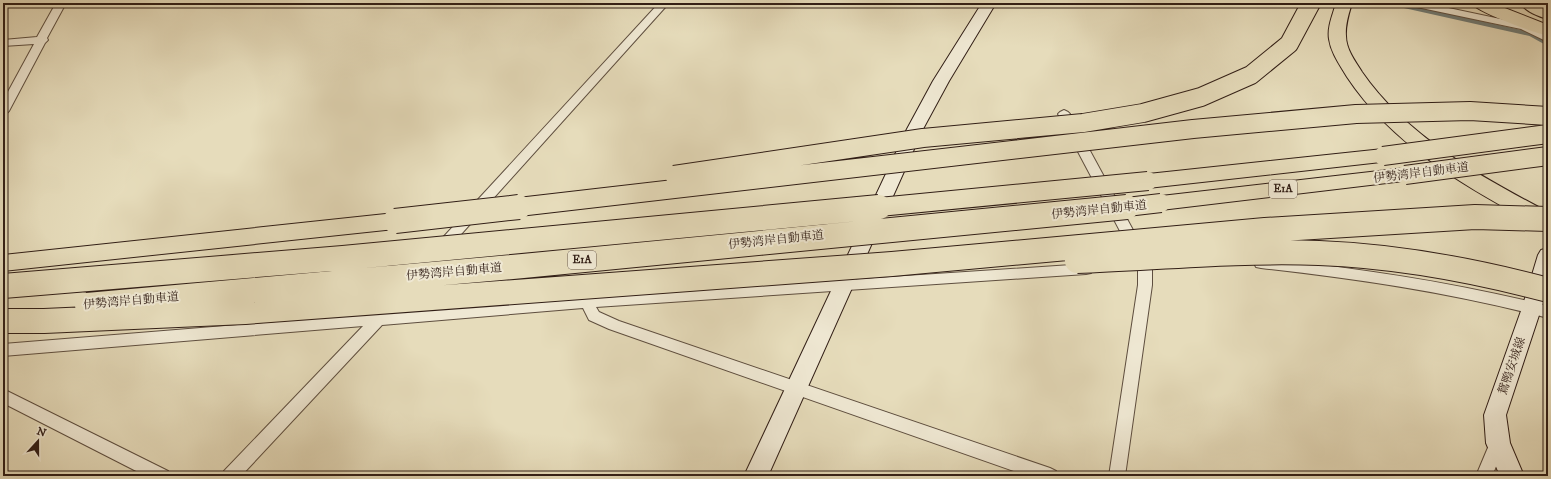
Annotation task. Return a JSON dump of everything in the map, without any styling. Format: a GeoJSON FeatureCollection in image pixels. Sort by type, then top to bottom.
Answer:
{"type":"FeatureCollection","features":[{"type":"Feature","properties":{"kind":"highway"},"geometry":{"type":"LineString","coordinates":[[395,221],[810,152],[932,137],[1086,123],[1169,106],[1215,92],[1242,81],[1264,67],[1283,52],[1300,30],[1305,21],[1311,3]]}},
{"type":"Feature","properties":{"kind":"highway"},"geometry":{"type":"LineString","coordinates":[[1344,3],[1337,35],[1340,48],[1352,71],[1370,96],[1395,121],[1443,159],[1516,205],[1548,220]]}},
{"type":"Feature","properties":{"kind":"highway"},"geometry":{"type":"LineString","coordinates":[[1479,3],[1548,31]]}},
{"type":"Feature","properties":{"kind":"highway"},"geometry":{"type":"LineString","coordinates":[[1528,3],[1548,14]]}},
{"type":"Feature","properties":{"kind":"highway"},"geometry":{"type":"LineString","coordinates":[[3,263],[395,221],[1192,129],[1341,115],[1411,112],[1470,111],[1548,116]]}},
{"type":"Feature","properties":{"kind":"highway","name":"伊勢湾岸自動車道"},"geometry":{"type":"LineString","coordinates":[[3,286],[343,258],[1148,181],[1383,156],[1548,134]]}},
{"type":"Feature","properties":{"kind":"highway","name":"伊勢湾岸自動車道"},"geometry":{"type":"LineString","coordinates":[[3,313],[523,266],[810,237],[1052,215],[1405,175],[1548,156]]}},
{"type":"Feature","properties":{"kind":"highway"},"geometry":{"type":"LineString","coordinates":[[3,321],[44,321],[245,312],[892,264],[1265,230],[1475,217],[1548,220]]}},
{"type":"Feature","properties":{"kind":"highway"},"geometry":{"type":"LineString","coordinates":[[892,264],[1062,262],[1286,252],[1357,254],[1428,262],[1509,279],[1548,290]]}},
{"type":"Feature","properties":{"kind":"street"},"geometry":{"type":"LineString","coordinates":[[3,111],[43,40],[61,3]]}},
{"type":"Feature","properties":{"kind":"street"},"geometry":{"type":"LineString","coordinates":[[230,476],[378,319],[505,176],[664,3]]}},
{"type":"Feature","properties":{"kind":"street"},"geometry":{"type":"LineString","coordinates":[[756,476],[842,285],[934,92],[955,55],[990,3]]}},
{"type":"Feature","properties":{"kind":"street"},"geometry":{"type":"LineString","coordinates":[[1412,3],[1524,27],[1548,39]]}},
{"type":"Feature","properties":{"kind":"street"},"geometry":{"type":"LineString","coordinates":[[3,43],[43,40]]}},
{"type":"Feature","properties":{"kind":"street"},"geometry":{"type":"LineString","coordinates":[[1064,114],[1145,265],[1145,285],[1117,476]]}},
{"type":"Feature","properties":{"kind":"street","name":"鴛鴨安城線"},"geometry":{"type":"LineString","coordinates":[[1512,476],[1498,443],[1495,415],[1540,310],[1548,255]]}},
{"type":"Feature","properties":{"kind":"street"},"geometry":{"type":"LineString","coordinates":[[3,350],[587,302],[1145,265],[1256,262],[1296,266],[1446,288],[1540,310]]}},
{"type":"Feature","properties":{"kind":"street"},"geometry":{"type":"LineString","coordinates":[[587,302],[594,316],[614,325],[1050,476]]}},
{"type":"Feature","properties":{"kind":"street"},"geometry":{"type":"LineString","coordinates":[[3,396],[162,476]]}},
{"type":"Feature","properties":{"kind":"street"},"geometry":{"type":"LineString","coordinates":[[1484,476],[1498,443]]}},
{"type":"Feature","properties":{"kind":"waterway"},"geometry":{"type":"LineString","coordinates":[[3,6],[12,3]]}},
{"type":"Feature","properties":{"kind":"waterway"},"geometry":{"type":"LineString","coordinates":[[1391,3],[1530,34],[1548,44]]}}]}
